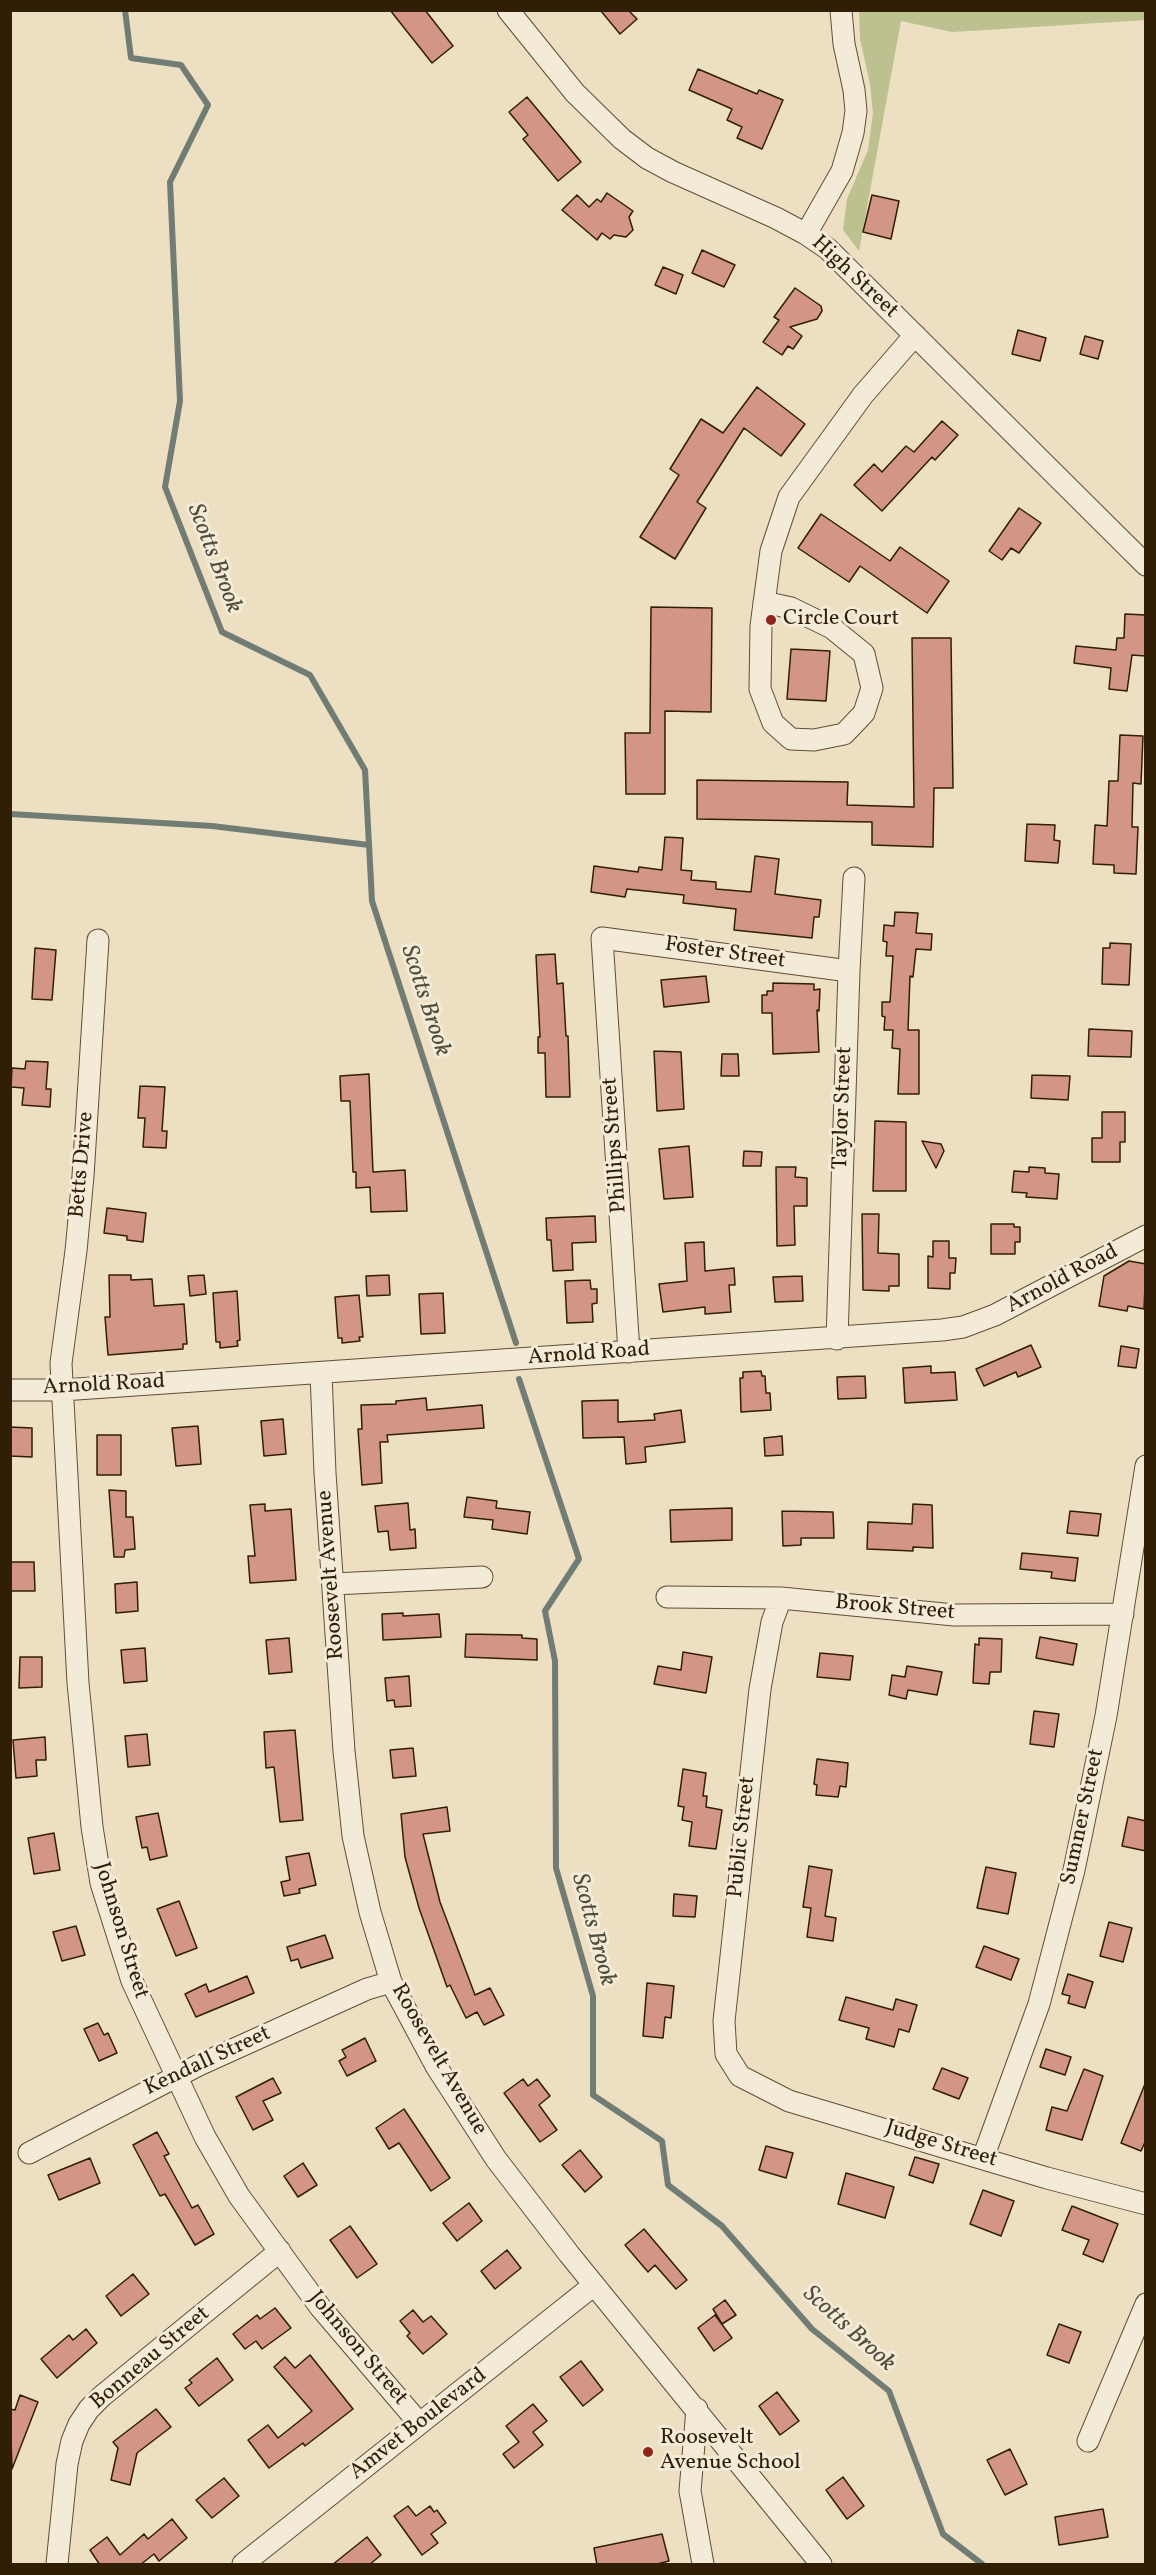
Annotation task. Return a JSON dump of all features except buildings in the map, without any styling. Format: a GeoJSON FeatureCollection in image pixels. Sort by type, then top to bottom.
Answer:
{"type":"FeatureCollection","features":[{"type":"Feature","properties":{"kind":"street","name":"High Street"},"geometry":{"type":"LineString","coordinates":[[508,10],[575,93],[622,140],[647,158],[673,172],[806,234],[828,249],[1146,564]]}},
{"type":"Feature","properties":{"kind":"street"},"geometry":{"type":"LineString","coordinates":[[806,234],[842,171],[853,133],[856,111],[854,90],[844,44],[841,10]]}},
{"type":"Feature","properties":{"kind":"street"},"geometry":{"type":"LineString","coordinates":[[764,602],[791,608],[832,628],[864,654],[872,688],[864,713],[844,734],[814,740],[791,738],[773,723],[760,689],[764,602],[771,551],[789,497],[863,395],[915,335]]}},
{"type":"Feature","properties":{"kind":"street","name":"Taylor Street"},"geometry":{"type":"LineString","coordinates":[[837,1339],[849,971],[855,878]]}},
{"type":"Feature","properties":{"kind":"street","name":"Foster Street"},"geometry":{"type":"LineString","coordinates":[[602,938],[849,971]]}},
{"type":"Feature","properties":{"kind":"street","name":"Phillips Street"},"geometry":{"type":"LineString","coordinates":[[602,938],[629,1352]]}},
{"type":"Feature","properties":{"kind":"street","name":"Betts Drive"},"geometry":{"type":"LineString","coordinates":[[62,1390],[61,1363],[76,1251],[83,1176],[98,940]]}},
{"type":"Feature","properties":{"kind":"street","name":"Arnold Road"},"geometry":{"type":"LineString","coordinates":[[10,1389],[62,1390],[837,1339],[942,1330],[979,1322],[1014,1307],[1146,1236]]}},
{"type":"Feature","properties":{"kind":"street","name":"Roosevelt Avenue"},"geometry":{"type":"LineString","coordinates":[[321,1373],[325,1473],[344,1751],[353,1836],[370,1912],[391,1982],[436,2066],[496,2159],[594,2285],[697,2409],[821,2565]]}},
{"type":"Feature","properties":{"kind":"street","name":"Johnson Street"},"geometry":{"type":"LineString","coordinates":[[62,1390],[78,1683],[92,1827],[100,1883],[132,1981],[178,2075],[205,2137],[239,2196],[320,2307],[419,2424]]}},
{"type":"Feature","properties":{"kind":"street","name":"Sumner Street"},"geometry":{"type":"LineString","coordinates":[[983,2158],[1039,2004],[1071,1881],[1106,1716],[1146,1466]]}},
{"type":"Feature","properties":{"kind":"street"},"geometry":{"type":"LineString","coordinates":[[333,1584],[482,1577]]}},
{"type":"Feature","properties":{"kind":"street","name":"Brook Street"},"geometry":{"type":"LineString","coordinates":[[667,1597],[781,1598],[954,1615],[1123,1614]]}},
{"type":"Feature","properties":{"kind":"street","name":"Public Street"},"geometry":{"type":"LineString","coordinates":[[740,2076],[726,2054],[724,2021],[760,1689],[772,1622],[781,1598]]}},
{"type":"Feature","properties":{"kind":"street","name":"Kendall Street"},"geometry":{"type":"LineString","coordinates":[[29,2153],[178,2075],[367,1989],[391,1982]]}},
{"type":"Feature","properties":{"kind":"street","name":"Judge Street"},"geometry":{"type":"LineString","coordinates":[[740,2076],[789,2101],[1122,2200],[1146,2204]]}},
{"type":"Feature","properties":{"kind":"street","name":"Bonneau Street"},"geometry":{"type":"LineString","coordinates":[[57,2565],[67,2464],[78,2424],[102,2396],[280,2251]]}},
{"type":"Feature","properties":{"kind":"street","name":"Amvet Boulevard"},"geometry":{"type":"LineString","coordinates":[[243,2565],[594,2285]]}},
{"type":"Feature","properties":{"kind":"street"},"geometry":{"type":"LineString","coordinates":[[1088,2441],[1146,2304]]}},
{"type":"Feature","properties":{"kind":"street"},"geometry":{"type":"LineString","coordinates":[[697,2409],[690,2491],[703,2565]]}},
{"type":"Feature","properties":{"kind":"green space"},"geometry":{"type":"Polygon","coordinates":[[[1145,10],[1146,20],[952,32],[901,21],[859,251],[843,230],[847,199],[868,150],[873,113],[870,84],[860,39],[859,11],[1145,10]]]}},
{"type":"Feature","properties":{"kind":"waterway","name":"Scotts Brook"},"geometry":{"type":"LineString","coordinates":[[125,10],[131,58],[181,65],[208,105],[170,182],[180,401],[165,487],[222,632],[310,675],[365,770],[372,901],[516,1343]]}},
{"type":"Feature","properties":{"kind":"waterway"},"geometry":{"type":"LineString","coordinates":[[10,814],[212,826],[369,845]]}},
{"type":"Feature","properties":{"kind":"waterway","name":"Scotts Brook"},"geometry":{"type":"LineString","coordinates":[[519,1379],[579,1559],[545,1611],[555,1661],[556,1868],[593,1996],[593,2095],[662,2141],[668,2185],[722,2226],[812,2329],[889,2391],[943,2534],[982,2564]]}},
{"type":"Feature","properties":{"kind":"place","name":"Circle Court"},"geometry":{"type":"Point","coordinates":[771,620]}},
{"type":"Feature","properties":{"kind":"place","name":"Roosevelt Avenue School"},"geometry":{"type":"Point","coordinates":[648,2452]}}]}
